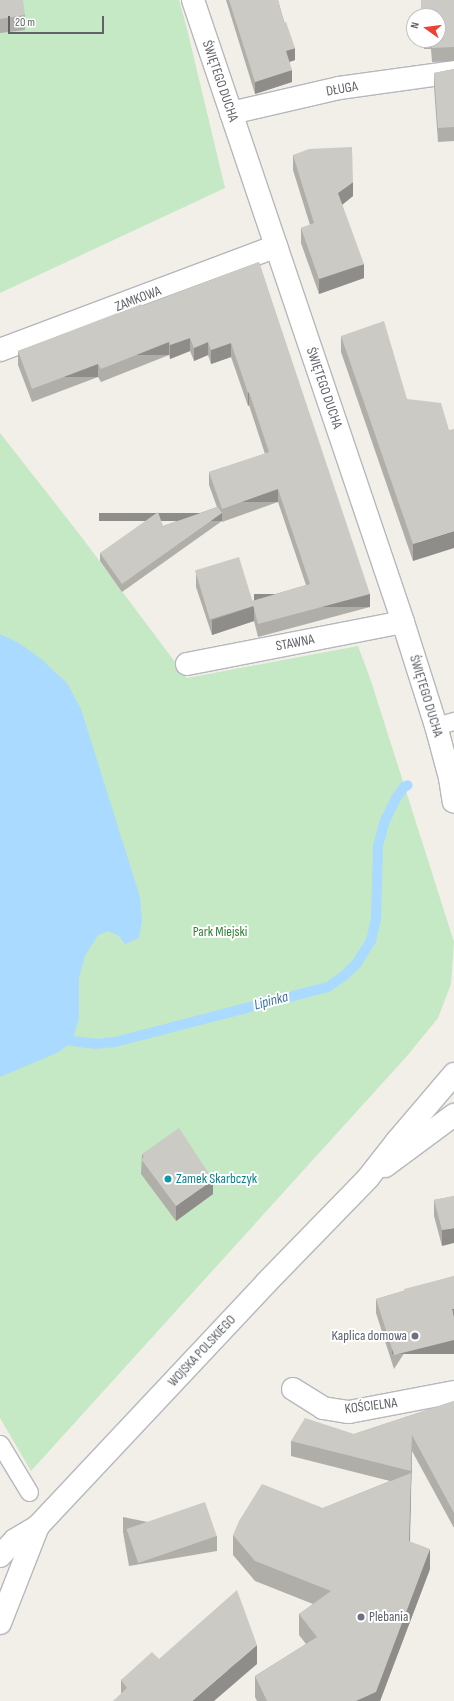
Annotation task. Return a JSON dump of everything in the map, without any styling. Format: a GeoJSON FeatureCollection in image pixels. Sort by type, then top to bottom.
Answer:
{"type":"FeatureCollection","features":[{"type":"Feature","properties":{"kind":"street","name":"ŚWIĘTEGO DUCHA"},"geometry":{"type":"LineString","coordinates":[[193,0],[403,622],[445,724],[454,802]]}},
{"type":"Feature","properties":{"kind":"street","name":"DŁUGA"},"geometry":{"type":"LineString","coordinates":[[231,113],[339,88],[454,72]]}},
{"type":"Feature","properties":{"kind":"street","name":"ZAMKOWA"},"geometry":{"type":"LineString","coordinates":[[0,350],[276,246]]}},
{"type":"Feature","properties":{"kind":"street","name":"STAWNA"},"geometry":{"type":"LineString","coordinates":[[187,664],[403,622]]}},
{"type":"Feature","properties":{"kind":"street","name":"WOJSKA POLSKIEGO"},"geometry":{"type":"LineString","coordinates":[[0,1623],[38,1526],[56,1504],[194,1360],[266,1282],[368,1178],[396,1141],[454,1074]]}},
{"type":"Feature","properties":{"kind":"street","name":"WOJSKA POLSKIEGO"},"geometry":{"type":"LineString","coordinates":[[368,1178],[423,1140],[454,1115]]}},
{"type":"Feature","properties":{"kind":"street","name":"KOŚCIELNA"},"geometry":{"type":"LineString","coordinates":[[293,1389],[323,1408],[349,1412],[454,1392]]}},
{"type":"Feature","properties":{"kind":"street","name":"WOJSKA POLSKIEGO"},"geometry":{"type":"LineString","coordinates":[[0,1556],[15,1540],[38,1526]]}},
{"type":"Feature","properties":{"kind":"lane"},"geometry":{"type":"LineString","coordinates":[[0,1444],[29,1492]]}},
{"type":"Feature","properties":{"kind":"green space"},"geometry":{"type":"Polygon","coordinates":[[[0,0],[179,0],[225,188],[0,293],[0,0]]]}},
{"type":"Feature","properties":{"kind":"green space","name":"Park Miejski"},"geometry":{"type":"Polygon","coordinates":[[[0,433],[80,535],[187,678],[358,646],[371,681],[454,942],[451,984],[438,1018],[407,1056],[31,1471],[0,1418],[0,433]]]}},
{"type":"Feature","properties":{"kind":"water"},"geometry":{"type":"Polygon","coordinates":[[[0,634],[19,643],[40,658],[67,683],[81,709],[140,897],[142,921],[139,938],[125,944],[119,936],[109,931],[98,935],[85,956],[79,978],[79,1019],[72,1041],[59,1052],[0,1077],[0,634]]]}},
{"type":"Feature","properties":{"kind":"building"},"geometry":{"type":"Polygon","coordinates":[[[0,0],[23,0],[25,15],[0,19],[0,0]]]}},
{"type":"Feature","properties":{"kind":"building"},"geometry":{"type":"Polygon","coordinates":[[[229,0],[278,0],[284,22],[286,22],[295,48],[286,51],[292,70],[255,82],[229,0]]]}},
{"type":"Feature","properties":{"kind":"building"},"geometry":{"type":"Polygon","coordinates":[[[421,0],[454,0],[454,47],[446,47],[446,8],[422,8],[421,0]]]}},
{"type":"Feature","properties":{"kind":"building"},"geometry":{"type":"Polygon","coordinates":[[[454,69],[454,127],[438,128],[434,73],[454,69]]]}},
{"type":"Feature","properties":{"kind":"building"},"geometry":{"type":"Polygon","coordinates":[[[352,147],[353,182],[338,193],[364,264],[319,279],[301,228],[314,223],[293,155],[309,149],[352,147]]]}},
{"type":"Feature","properties":{"kind":"building"},"geometry":{"type":"Polygon","coordinates":[[[259,262],[370,594],[258,624],[252,601],[310,584],[278,489],[222,509],[209,472],[269,452],[231,343],[211,350],[208,342],[194,348],[190,338],[170,345],[169,342],[101,369],[98,364],[32,389],[18,351],[141,304],[142,306],[259,262]]]}},
{"type":"Feature","properties":{"kind":"building"},"geometry":{"type":"Polygon","coordinates":[[[384,321],[407,399],[441,403],[449,430],[454,429],[454,531],[413,544],[341,336],[384,321]]]}},
{"type":"Feature","properties":{"kind":"building"},"geometry":{"type":"Polygon","coordinates":[[[218,507],[222,513],[122,584],[100,553],[158,512],[163,526],[218,507]]]}},
{"type":"Feature","properties":{"kind":"building"},"geometry":{"type":"Polygon","coordinates":[[[239,557],[254,606],[210,619],[195,570],[239,557]]]}},
{"type":"Feature","properties":{"kind":"building","name":"Zamek Skarbczyk"},"geometry":{"type":"Polygon","coordinates":[[[179,1128],[213,1180],[176,1206],[141,1159],[144,1157],[142,1154],[179,1128]]]}},
{"type":"Feature","properties":{"kind":"building"},"geometry":{"type":"Polygon","coordinates":[[[454,1196],[454,1228],[442,1230],[434,1200],[454,1196]]]}},
{"type":"Feature","properties":{"kind":"building"},"geometry":{"type":"Polygon","coordinates":[[[454,1276],[454,1309],[452,1309],[454,1317],[454,1340],[394,1355],[376,1299],[404,1291],[404,1289],[454,1276]]]}},
{"type":"Feature","properties":{"kind":"building"},"geometry":{"type":"Polygon","coordinates":[[[454,1401],[454,1513],[412,1435],[411,1471],[291,1441],[305,1418],[354,1434],[454,1401]]]}},
{"type":"Feature","properties":{"kind":"building"},"geometry":{"type":"Polygon","coordinates":[[[411,1473],[409,1541],[430,1549],[376,1692],[356,1701],[267,1701],[255,1676],[317,1637],[299,1614],[331,1591],[255,1561],[233,1535],[239,1521],[262,1484],[323,1508],[411,1473]]]}},
{"type":"Feature","properties":{"kind":"building"},"geometry":{"type":"Polygon","coordinates":[[[205,1502],[217,1536],[138,1563],[127,1529],[205,1502]]]}},
{"type":"Feature","properties":{"kind":"building"},"geometry":{"type":"Polygon","coordinates":[[[237,1590],[257,1645],[192,1701],[113,1701],[127,1688],[121,1680],[152,1652],[159,1659],[237,1590]]]}},
{"type":"Feature","properties":{"kind":"waterway","name":"Lipinka"},"geometry":{"type":"LineString","coordinates":[[59,1036],[72,1041],[95,1044],[115,1042],[328,987],[344,976],[357,963],[371,941],[376,919],[378,846],[384,823],[395,800],[404,787],[408,785]]}},
{"type":"Feature","properties":{"kind":"place","name":"Zamek Skarbczyk"},"geometry":{"type":"Point","coordinates":[168,1179]}},
{"type":"Feature","properties":{"kind":"place","name":"Kaplica domowa"},"geometry":{"type":"Point","coordinates":[415,1336]}},
{"type":"Feature","properties":{"kind":"place","name":"Plebania"},"geometry":{"type":"Point","coordinates":[361,1617]}}]}
